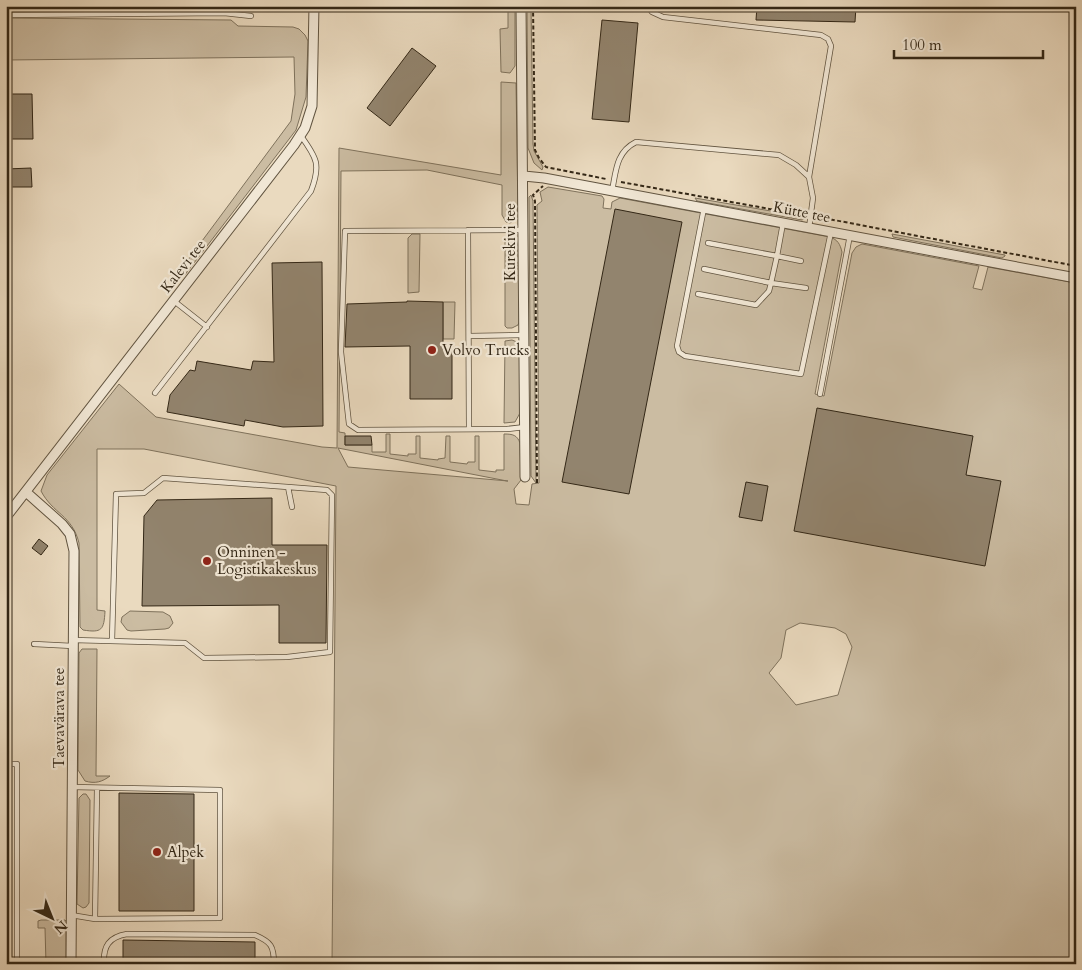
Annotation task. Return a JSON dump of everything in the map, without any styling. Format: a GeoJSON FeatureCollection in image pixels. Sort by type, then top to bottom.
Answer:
{"type":"FeatureCollection","features":[{"type":"Feature","properties":{"kind":"street","name":"Kalevi tee"},"geometry":{"type":"LineString","coordinates":[[6,518],[294,145],[305,128],[312,106],[314,6]]}},
{"type":"Feature","properties":{"kind":"street","name":"Kurekivi tee"},"geometry":{"type":"LineString","coordinates":[[522,6],[525,477]]}},
{"type":"Feature","properties":{"kind":"street","name":"Kütte tee"},"geometry":{"type":"LineString","coordinates":[[524,176],[544,178],[1076,278]]}},
{"type":"Feature","properties":{"kind":"street","name":"Taevavärava tee"},"geometry":{"type":"LineString","coordinates":[[26,492],[62,524],[70,534],[74,551],[71,964]]}},
{"type":"Feature","properties":{"kind":"lane"},"geometry":{"type":"LineString","coordinates":[[648,6],[652,12],[663,17],[821,35],[828,39],[831,46],[809,177],[813,198],[809,228]]}},
{"type":"Feature","properties":{"kind":"lane"},"geometry":{"type":"LineString","coordinates":[[6,15],[224,13],[251,16]]}},
{"type":"Feature","properties":{"kind":"lane"},"geometry":{"type":"LineString","coordinates":[[154,393],[311,191],[317,176],[316,163],[311,150],[300,134]]}},
{"type":"Feature","properties":{"kind":"lane"},"geometry":{"type":"LineString","coordinates":[[612,191],[619,159],[626,147],[636,142],[779,155],[796,165],[809,177]]}},
{"type":"Feature","properties":{"kind":"lane"},"geometry":{"type":"LineString","coordinates":[[704,208],[677,346],[679,352],[685,356],[801,374],[831,232]]}},
{"type":"Feature","properties":{"kind":"lane"},"geometry":{"type":"LineString","coordinates":[[698,294],[756,306],[769,291],[783,223]]}},
{"type":"Feature","properties":{"kind":"lane"},"geometry":{"type":"LineString","coordinates":[[468,230],[469,428]]}},
{"type":"Feature","properties":{"kind":"lane"},"geometry":{"type":"LineString","coordinates":[[524,230],[345,231],[342,352],[349,424],[358,430],[507,429],[525,427]]}},
{"type":"Feature","properties":{"kind":"lane"},"geometry":{"type":"LineString","coordinates":[[820,394],[850,236]]}},
{"type":"Feature","properties":{"kind":"lane"},"geometry":{"type":"LineString","coordinates":[[708,243],[801,261]]}},
{"type":"Feature","properties":{"kind":"lane"},"geometry":{"type":"LineString","coordinates":[[704,269],[806,288]]}},
{"type":"Feature","properties":{"kind":"lane"},"geometry":{"type":"LineString","coordinates":[[174,301],[207,327]]}},
{"type":"Feature","properties":{"kind":"lane"},"geometry":{"type":"LineString","coordinates":[[469,336],[524,335]]}},
{"type":"Feature","properties":{"kind":"lane"},"geometry":{"type":"LineString","coordinates":[[34,644],[185,643],[204,658],[287,657],[330,652],[332,495],[327,490],[163,478],[144,493],[116,494],[112,642]]}},
{"type":"Feature","properties":{"kind":"lane"},"geometry":{"type":"LineString","coordinates":[[288,487],[292,507]]}},
{"type":"Feature","properties":{"kind":"lane"},"geometry":{"type":"LineString","coordinates":[[6,764],[17,764],[17,964]]}},
{"type":"Feature","properties":{"kind":"lane"},"geometry":{"type":"LineString","coordinates":[[71,915],[95,919],[220,918],[220,790],[72,787]]}},
{"type":"Feature","properties":{"kind":"lane"},"geometry":{"type":"LineString","coordinates":[[95,919],[97,788]]}},
{"type":"Feature","properties":{"kind":"lane"},"geometry":{"type":"LineString","coordinates":[[104,964],[106,947],[111,940],[117,936],[127,934],[255,935],[268,941],[274,951],[274,964]]}},
{"type":"Feature","properties":{"kind":"path"},"geometry":{"type":"LineString","coordinates":[[533,6],[535,150],[546,167],[1076,266]]}},
{"type":"Feature","properties":{"kind":"path"},"geometry":{"type":"LineString","coordinates":[[537,483],[535,201],[533,195],[543,188],[546,167]]}},
{"type":"Feature","properties":{"kind":"shaded area"},"geometry":{"type":"Polygon","coordinates":[[[508,6],[515,6],[515,66],[510,73],[501,72],[500,29],[508,28],[508,6]]]}},
{"type":"Feature","properties":{"kind":"shaded area"},"geometry":{"type":"Polygon","coordinates":[[[527,6],[531,6],[533,144],[534,151],[543,167],[542,170],[534,163],[528,148],[527,6]]]}},
{"type":"Feature","properties":{"kind":"shaded area"},"geometry":{"type":"Polygon","coordinates":[[[6,18],[231,20],[238,26],[293,27],[299,29],[305,35],[308,41],[306,97],[296,130],[184,276],[179,272],[291,121],[295,94],[294,57],[6,60],[6,18]]]}},
{"type":"Feature","properties":{"kind":"shaded area"},"geometry":{"type":"Polygon","coordinates":[[[501,82],[516,83],[518,209],[513,221],[510,223],[506,222],[502,215],[502,185],[427,170],[341,171],[339,432],[345,433],[345,445],[372,445],[372,452],[386,452],[386,434],[390,434],[390,454],[408,456],[408,454],[416,454],[416,436],[420,436],[420,458],[438,460],[445,458],[446,436],[450,436],[450,462],[467,464],[468,462],[475,462],[475,436],[479,436],[479,470],[496,472],[496,470],[504,470],[504,434],[510,434],[518,438],[520,443],[521,480],[514,489],[516,504],[529,505],[532,484],[539,483],[537,205],[542,201],[540,192],[548,187],[602,196],[604,199],[603,208],[611,209],[612,202],[620,198],[835,239],[842,252],[815,394],[824,396],[852,253],[856,247],[862,244],[979,266],[973,288],[982,290],[988,267],[1076,283],[1076,541],[1072,565],[1076,575],[1076,964],[332,964],[336,486],[144,449],[97,449],[97,610],[105,611],[105,617],[101,629],[94,631],[83,630],[80,627],[79,543],[76,534],[72,526],[51,505],[41,491],[47,475],[119,384],[156,417],[322,447],[337,448],[339,148],[501,175],[501,82]],[[338,448],[348,467],[506,481],[338,448]],[[800,623],[786,630],[781,658],[769,673],[796,705],[838,695],[852,647],[846,634],[835,628],[800,623]]]}},
{"type":"Feature","properties":{"kind":"shaded area"},"geometry":{"type":"Polygon","coordinates":[[[531,195],[533,201],[536,483],[531,476],[529,197],[531,195]]]}},
{"type":"Feature","properties":{"kind":"shaded area"},"geometry":{"type":"Polygon","coordinates":[[[695,198],[806,218],[802,220],[697,201],[695,198]]]}},
{"type":"Feature","properties":{"kind":"shaded area"},"geometry":{"type":"Polygon","coordinates":[[[412,234],[420,234],[419,292],[408,293],[408,238],[412,234]]]}},
{"type":"Feature","properties":{"kind":"shaded area"},"geometry":{"type":"Polygon","coordinates":[[[892,234],[1005,256],[1002,258],[893,237],[892,234]]]}},
{"type":"Feature","properties":{"kind":"shaded area"},"geometry":{"type":"Polygon","coordinates":[[[510,235],[516,239],[518,246],[519,322],[518,325],[512,328],[507,328],[505,326],[505,242],[506,238],[510,235]]]}},
{"type":"Feature","properties":{"kind":"shaded area"},"geometry":{"type":"Polygon","coordinates":[[[443,302],[455,302],[454,339],[443,339],[443,302]]]}},
{"type":"Feature","properties":{"kind":"shaded area"},"geometry":{"type":"Polygon","coordinates":[[[512,340],[517,342],[520,347],[520,413],[515,422],[504,423],[505,341],[512,340]]]}},
{"type":"Feature","properties":{"kind":"shaded area"},"geometry":{"type":"Polygon","coordinates":[[[130,611],[163,612],[170,616],[173,623],[169,628],[165,629],[127,630],[121,622],[122,617],[130,611]]]}},
{"type":"Feature","properties":{"kind":"shaded area"},"geometry":{"type":"Polygon","coordinates":[[[82,649],[97,649],[96,776],[110,776],[95,782],[85,781],[78,770],[79,653],[82,649]]]}},
{"type":"Feature","properties":{"kind":"shaded area"},"geometry":{"type":"Polygon","coordinates":[[[86,794],[90,800],[89,903],[83,908],[77,904],[79,798],[86,794]]]}},
{"type":"Feature","properties":{"kind":"shaded area"},"geometry":{"type":"Polygon","coordinates":[[[38,921],[66,921],[66,964],[46,964],[45,928],[38,928],[38,921]]]}},
{"type":"Feature","properties":{"kind":"building"},"geometry":{"type":"Polygon","coordinates":[[[757,6],[856,6],[855,22],[756,20],[757,6]]]}},
{"type":"Feature","properties":{"kind":"building"},"geometry":{"type":"Polygon","coordinates":[[[602,20],[638,23],[629,122],[592,119],[602,20]]]}},
{"type":"Feature","properties":{"kind":"building"},"geometry":{"type":"Polygon","coordinates":[[[412,48],[436,66],[390,126],[367,108],[412,48]]]}},
{"type":"Feature","properties":{"kind":"building"},"geometry":{"type":"Polygon","coordinates":[[[6,94],[32,94],[33,139],[6,139],[6,94]]]}},
{"type":"Feature","properties":{"kind":"building"},"geometry":{"type":"Polygon","coordinates":[[[31,168],[32,187],[6,187],[6,169],[31,168]]]}},
{"type":"Feature","properties":{"kind":"building"},"geometry":{"type":"Polygon","coordinates":[[[615,209],[682,222],[629,494],[562,482],[615,209]]]}},
{"type":"Feature","properties":{"kind":"building"},"geometry":{"type":"Polygon","coordinates":[[[322,262],[323,426],[283,427],[245,420],[244,426],[167,412],[170,395],[190,370],[195,371],[197,361],[251,370],[253,361],[274,362],[272,263],[322,262]]]}},
{"type":"Feature","properties":{"kind":"building","name":"Volvo Trucks"},"geometry":{"type":"Polygon","coordinates":[[[407,301],[443,302],[443,350],[452,350],[452,399],[410,399],[410,346],[345,347],[347,304],[407,301]]]}},
{"type":"Feature","properties":{"kind":"building"},"geometry":{"type":"Polygon","coordinates":[[[817,408],[973,436],[966,475],[1001,481],[985,566],[794,531],[817,408]]]}},
{"type":"Feature","properties":{"kind":"building"},"geometry":{"type":"Polygon","coordinates":[[[345,436],[371,436],[372,445],[345,445],[345,436]]]}},
{"type":"Feature","properties":{"kind":"building"},"geometry":{"type":"Polygon","coordinates":[[[746,482],[768,486],[762,521],[739,517],[746,482]]]}},
{"type":"Feature","properties":{"kind":"building","name":"Onninen - Logistikakeskus"},"geometry":{"type":"Polygon","coordinates":[[[272,498],[272,545],[327,545],[326,643],[279,643],[279,605],[142,606],[144,516],[157,500],[272,498]]]}},
{"type":"Feature","properties":{"kind":"building"},"geometry":{"type":"Polygon","coordinates":[[[39,539],[48,546],[41,555],[32,548],[39,539]]]}},
{"type":"Feature","properties":{"kind":"building","name":"Alpek"},"geometry":{"type":"Polygon","coordinates":[[[119,793],[194,794],[194,911],[119,911],[119,793]]]}},
{"type":"Feature","properties":{"kind":"building"},"geometry":{"type":"Polygon","coordinates":[[[123,940],[255,942],[255,964],[123,964],[123,940]]]}},
{"type":"Feature","properties":{"kind":"place","name":"Volvo Trucks"},"geometry":{"type":"Point","coordinates":[432,350]}},
{"type":"Feature","properties":{"kind":"place","name":"Onninen - Logistikakeskus"},"geometry":{"type":"Point","coordinates":[207,561]}},
{"type":"Feature","properties":{"kind":"place","name":"Alpek"},"geometry":{"type":"Point","coordinates":[157,852]}}]}
